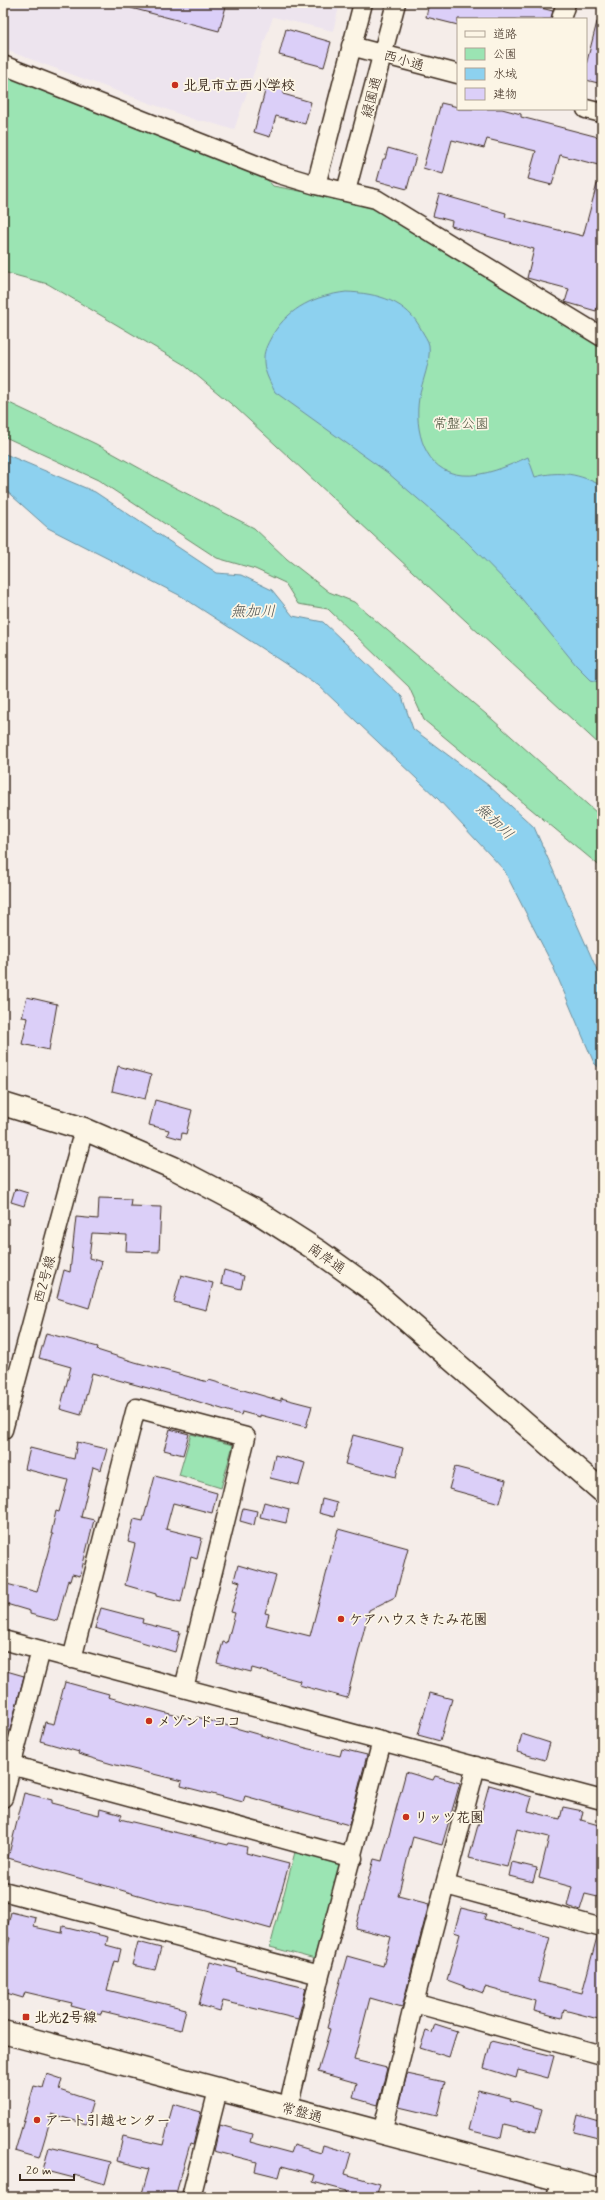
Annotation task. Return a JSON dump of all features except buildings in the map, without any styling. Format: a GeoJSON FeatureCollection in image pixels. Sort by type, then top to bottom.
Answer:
{"type":"FeatureCollection","features":[{"type":"Feature","properties":{"kind":"main road","name":"南岸通"},"geometry":{"type":"LineString","coordinates":[[3,1104],[84,1129],[174,1168],[254,1210],[318,1251],[371,1289],[602,1490]]}},
{"type":"Feature","properties":{"kind":"main road","name":"常盤通"},"geometry":{"type":"LineString","coordinates":[[3,2032],[382,2133],[558,2188],[602,2191]]}},
{"type":"Feature","properties":{"kind":"street"},"geometry":{"type":"LineString","coordinates":[[316,185],[362,3]]}},
{"type":"Feature","properties":{"kind":"street","name":"緑園通"},"geometry":{"type":"LineString","coordinates":[[346,191],[396,3]]}},
{"type":"Feature","properties":{"kind":"street"},"geometry":{"type":"LineString","coordinates":[[561,18],[566,3]]}},
{"type":"Feature","properties":{"kind":"street","name":"西小通"},"geometry":{"type":"LineString","coordinates":[[351,46],[457,74]]}},
{"type":"Feature","properties":{"kind":"street"},"geometry":{"type":"LineString","coordinates":[[3,65],[280,174],[316,185],[376,199],[602,337]]}},
{"type":"Feature","properties":{"kind":"street"},"geometry":{"type":"LineString","coordinates":[[587,109],[602,113]]}},
{"type":"Feature","properties":{"kind":"street","name":"西2号線"},"geometry":{"type":"LineString","coordinates":[[3,1430],[84,1129]]}},
{"type":"Feature","properties":{"kind":"street"},"geometry":{"type":"LineString","coordinates":[[72,1659],[136,1408],[246,1437],[184,1688]]}},
{"type":"Feature","properties":{"kind":"street"},"geometry":{"type":"LineString","coordinates":[[3,1640],[602,1800]]}},
{"type":"Feature","properties":{"kind":"street"},"geometry":{"type":"LineString","coordinates":[[3,1798],[41,1650]]}},
{"type":"Feature","properties":{"kind":"street"},"geometry":{"type":"LineString","coordinates":[[288,2108],[320,1975],[353,1858],[382,1741]]}},
{"type":"Feature","properties":{"kind":"street"},"geometry":{"type":"LineString","coordinates":[[11,1765],[353,1858]]}},
{"type":"Feature","properties":{"kind":"street"},"geometry":{"type":"LineString","coordinates":[[382,2133],[414,2003],[476,1766]]}},
{"type":"Feature","properties":{"kind":"street"},"geometry":{"type":"LineString","coordinates":[[446,1885],[602,1928]]}},
{"type":"Feature","properties":{"kind":"street"},"geometry":{"type":"LineString","coordinates":[[3,1891],[320,1975]]}},
{"type":"Feature","properties":{"kind":"street"},"geometry":{"type":"LineString","coordinates":[[414,2003],[602,2055]]}},
{"type":"Feature","properties":{"kind":"street"},"geometry":{"type":"LineString","coordinates":[[191,2197],[218,2090]]}},
{"type":"Feature","properties":{"kind":"shaded area","name":"北見市立西小学校"},"geometry":{"type":"Polygon","coordinates":[[[3,3],[340,3],[333,31],[273,17],[234,130],[205,121],[198,121],[3,49],[3,3]]]}},
{"type":"Feature","properties":{"kind":"green space","name":"常盤公園"},"geometry":{"type":"Polygon","coordinates":[[[3,75],[140,125],[264,176],[273,186],[376,205],[602,345],[602,747],[236,408],[183,364],[48,284],[3,272],[3,75]]]}},
{"type":"Feature","properties":{"kind":"green space"},"geometry":{"type":"Polygon","coordinates":[[[3,400],[96,444],[168,484],[254,528],[287,559],[329,592],[354,602],[493,720],[597,813],[602,823],[602,868],[424,720],[409,687],[328,609],[298,604],[285,583],[255,569],[217,558],[98,480],[3,436],[3,400]]]}},
{"type":"Feature","properties":{"kind":"green space"},"geometry":{"type":"Polygon","coordinates":[[[191,1434],[233,1445],[221,1488],[179,1475],[191,1434]]]}},
{"type":"Feature","properties":{"kind":"green space"},"geometry":{"type":"Polygon","coordinates":[[[295,1852],[340,1864],[315,1959],[270,1947],[295,1852]]]}},
{"type":"Feature","properties":{"kind":"water"},"geometry":{"type":"Polygon","coordinates":[[[346,292],[369,294],[400,306],[409,312],[427,339],[429,345],[429,358],[420,391],[418,423],[424,447],[430,457],[439,466],[449,472],[470,475],[487,473],[528,457],[535,477],[553,474],[570,474],[602,486],[602,683],[591,680],[576,665],[517,593],[467,542],[439,517],[388,473],[275,392],[264,366],[264,354],[273,334],[287,317],[304,304],[324,296],[346,292]]]}},
{"type":"Feature","properties":{"kind":"water","name":"無加川"},"geometry":{"type":"Polygon","coordinates":[[[3,453],[95,492],[217,573],[241,575],[272,590],[293,616],[323,622],[402,697],[413,729],[488,785],[534,827],[602,981],[602,1070],[594,1063],[552,964],[504,870],[438,799],[318,685],[181,596],[48,528],[3,488],[3,453]]]}},
{"type":"Feature","properties":{"kind":"place","name":"北見市立西小学校"},"geometry":{"type":"Point","coordinates":[175,85]}},
{"type":"Feature","properties":{"kind":"place","name":"ケアハウスきたみ花園"},"geometry":{"type":"Point","coordinates":[341,1619]}},
{"type":"Feature","properties":{"kind":"place","name":"メゾンドココ"},"geometry":{"type":"Point","coordinates":[149,1721]}},
{"type":"Feature","properties":{"kind":"place","name":"リッツ花園"},"geometry":{"type":"Point","coordinates":[406,1817]}},
{"type":"Feature","properties":{"kind":"place","name":"北光2号線"},"geometry":{"type":"Point","coordinates":[26,2017]}},
{"type":"Feature","properties":{"kind":"place","name":"アート引越センター"},"geometry":{"type":"Point","coordinates":[37,2120]}}]}
